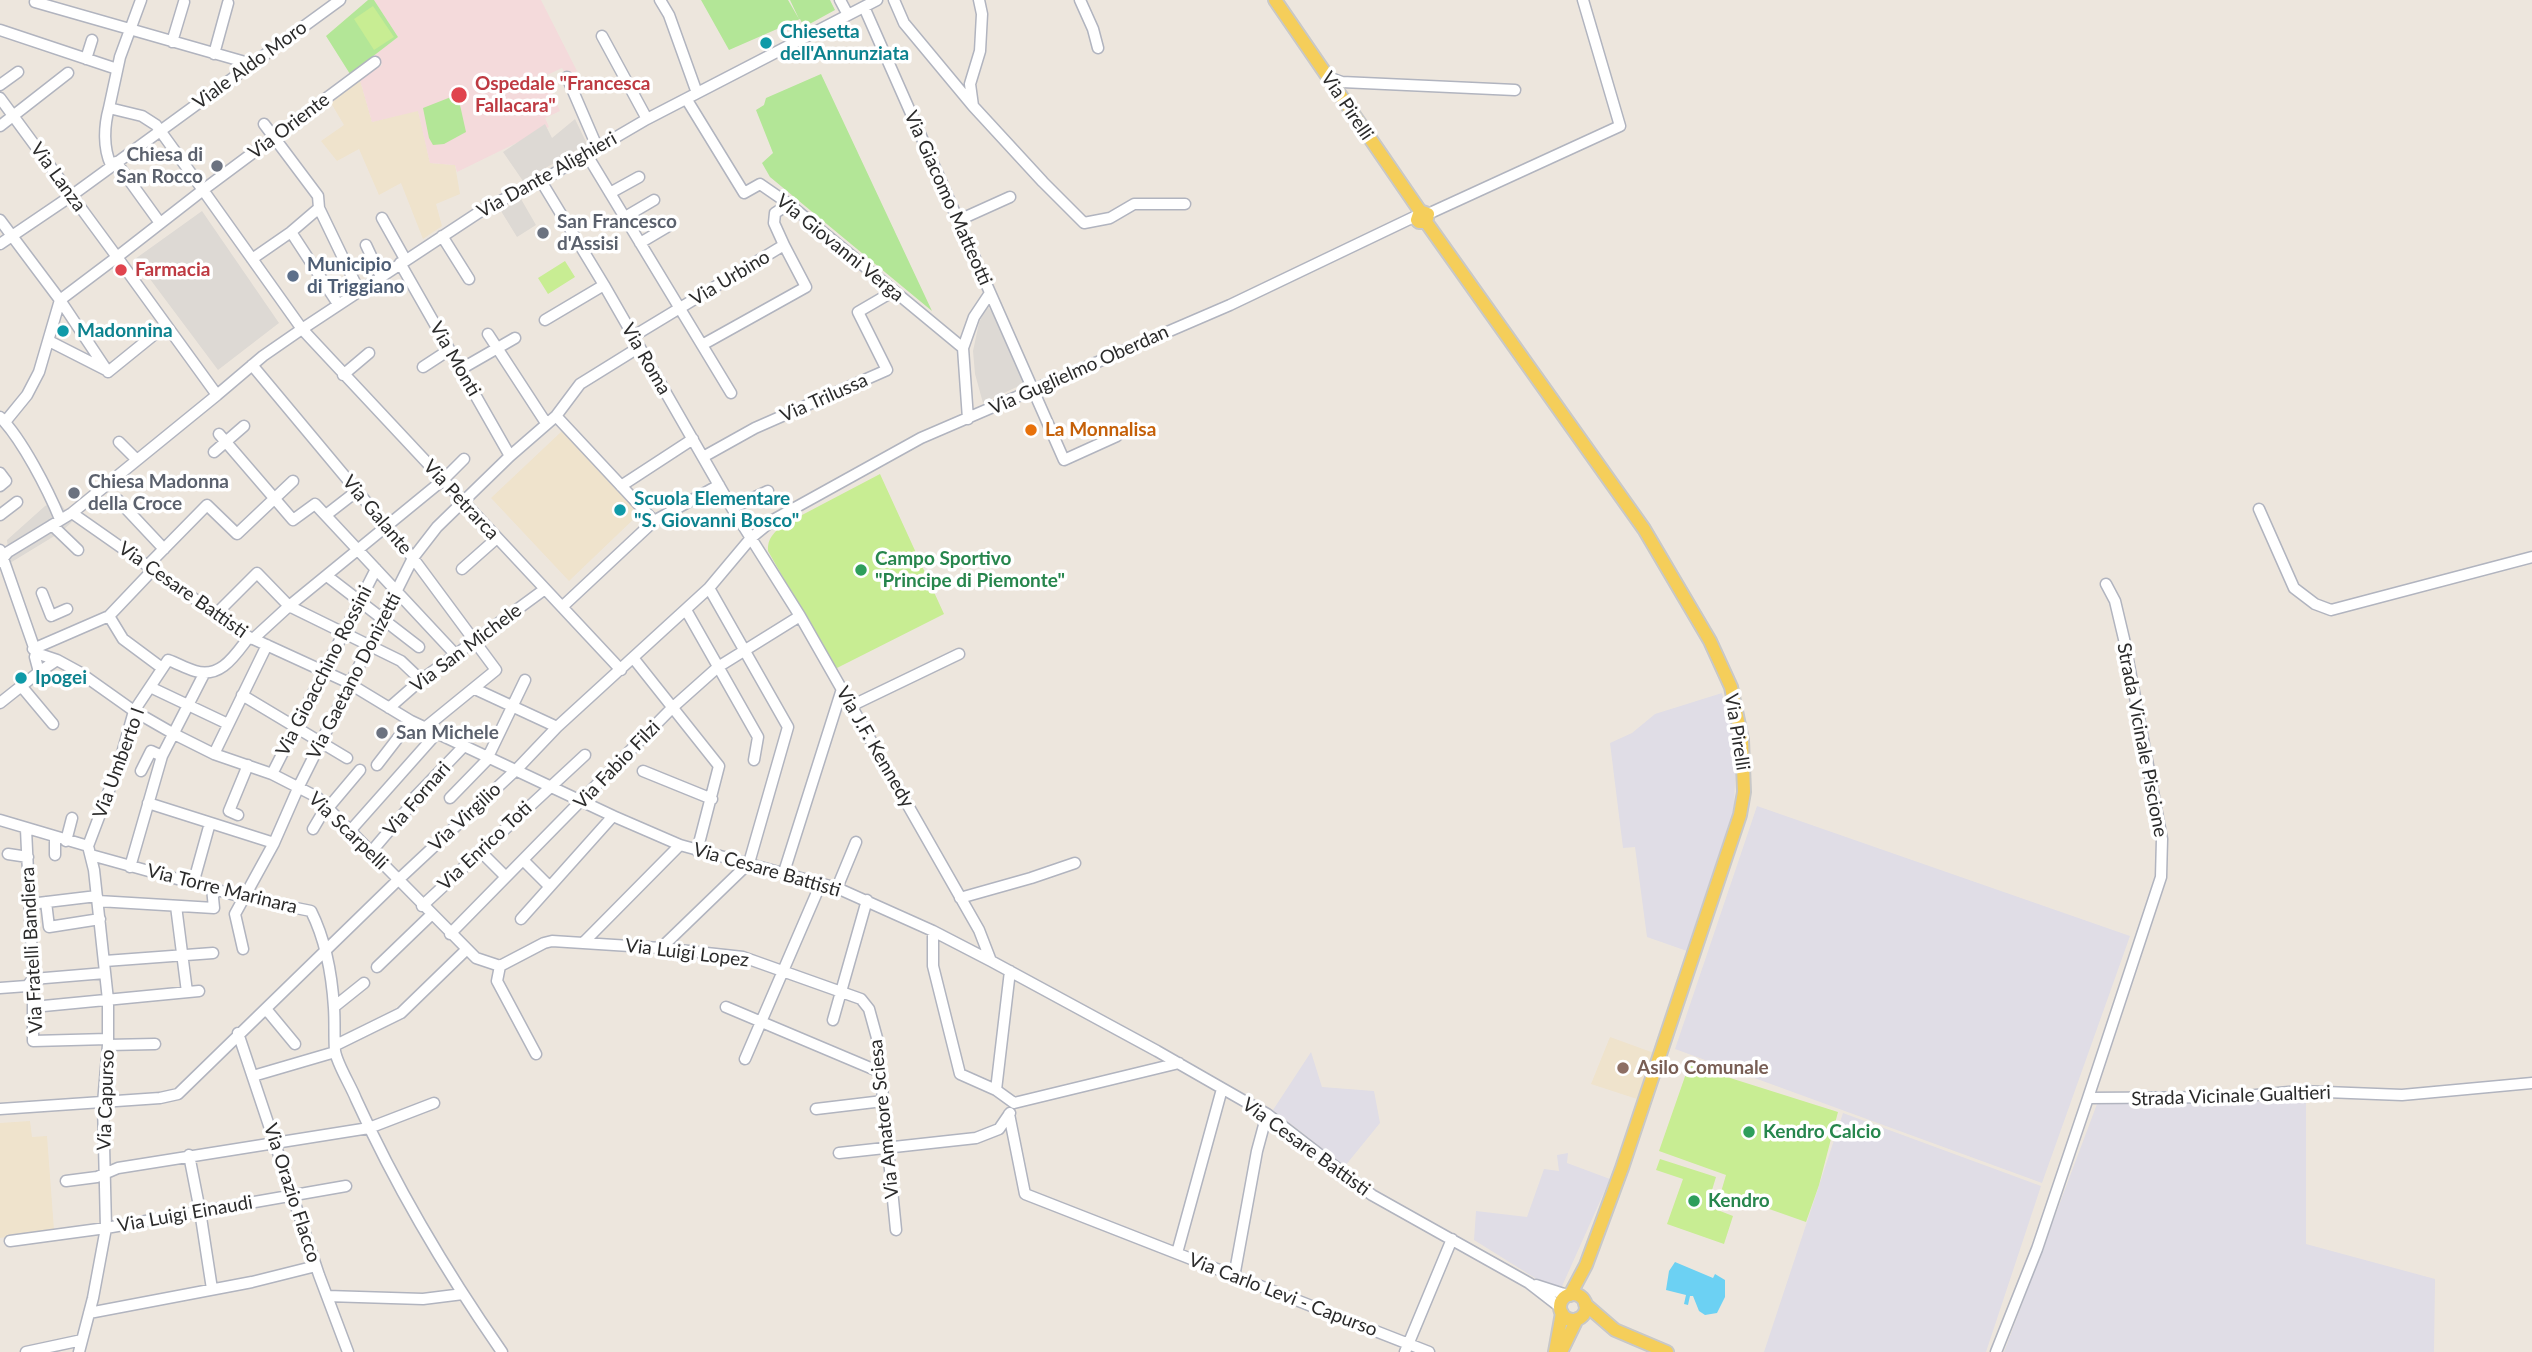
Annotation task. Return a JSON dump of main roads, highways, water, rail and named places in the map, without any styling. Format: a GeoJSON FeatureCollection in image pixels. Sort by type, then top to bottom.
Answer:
{"type":"FeatureCollection","features":[{"type":"Feature","properties":{"kind":"main road","name":"Via Pirelli"},"geometry":{"type":"LineString","coordinates":[[1278,1],[1422,216],[1644,529],[1710,641],[1731,687],[1742,740],[1745,792],[1740,815],[1622,1168],[1586,1265],[1565,1303],[1555,1352]]}},
{"type":"Feature","properties":{"kind":"main road","name":"Via Pirelli"},"geometry":{"type":"LineString","coordinates":[[1585,1303],[1586,1265]]}},
{"type":"Feature","properties":{"kind":"main road"},"geometry":{"type":"LineString","coordinates":[[1615,1330],[1585,1303],[1581,1296],[1565,1303],[1566,1318],[1615,1330],[1667,1352]]}},
{"type":"Feature","properties":{"kind":"main road"},"geometry":{"type":"LineString","coordinates":[[1561,1352],[1578,1319],[1584,1314],[1585,1303]]}},
{"type":"Feature","properties":{"kind":"water"},"geometry":{"type":"Polygon","coordinates":[[[1675,1262],[1713,1278],[1715,1274],[1725,1280],[1725,1297],[1717,1313],[1705,1315],[1699,1311],[1693,1296],[1690,1296],[1688,1305],[1684,1304],[1686,1295],[1666,1290],[1669,1271],[1675,1262]]]}},
{"type":"Feature","properties":{"kind":"place","name":"Chiesetta dell'Annunziata"},"geometry":{"type":"Point","coordinates":[766,43]}},
{"type":"Feature","properties":{"kind":"place","name":"Ospedale \"Francesca Fallacara\""},"geometry":{"type":"Point","coordinates":[459,95]}},
{"type":"Feature","properties":{"kind":"place","name":"Chiesa di San Rocco"},"geometry":{"type":"Point","coordinates":[217,166]}},
{"type":"Feature","properties":{"kind":"place","name":"San Francesco d'Assisi"},"geometry":{"type":"Point","coordinates":[543,233]}},
{"type":"Feature","properties":{"kind":"place","name":"Farmacia"},"geometry":{"type":"Point","coordinates":[121,270]}},
{"type":"Feature","properties":{"kind":"place","name":"Municipio di Triggiano"},"geometry":{"type":"Point","coordinates":[293,276]}},
{"type":"Feature","properties":{"kind":"place","name":"Madonnina"},"geometry":{"type":"Point","coordinates":[63,331]}},
{"type":"Feature","properties":{"kind":"place","name":"La Monnalisa"},"geometry":{"type":"Point","coordinates":[1031,430]}},
{"type":"Feature","properties":{"kind":"place","name":"Chiesa Madonna della Croce"},"geometry":{"type":"Point","coordinates":[74,493]}},
{"type":"Feature","properties":{"kind":"place","name":"Scuola Elementare \"S. Giovanni Bosco\""},"geometry":{"type":"Point","coordinates":[620,510]}},
{"type":"Feature","properties":{"kind":"place","name":"Campo Sportivo \"Principe di Piemonte\""},"geometry":{"type":"Point","coordinates":[861,570]}},
{"type":"Feature","properties":{"kind":"place","name":"Ipogei"},"geometry":{"type":"Point","coordinates":[21,678]}},
{"type":"Feature","properties":{"kind":"place","name":"San Michele"},"geometry":{"type":"Point","coordinates":[382,733]}},
{"type":"Feature","properties":{"kind":"place","name":"Asilo Comunale"},"geometry":{"type":"Point","coordinates":[1623,1068]}},
{"type":"Feature","properties":{"kind":"place","name":"Kendro Calcio"},"geometry":{"type":"Point","coordinates":[1749,1132]}},
{"type":"Feature","properties":{"kind":"place","name":"Kendro"},"geometry":{"type":"Point","coordinates":[1694,1201]}}]}
